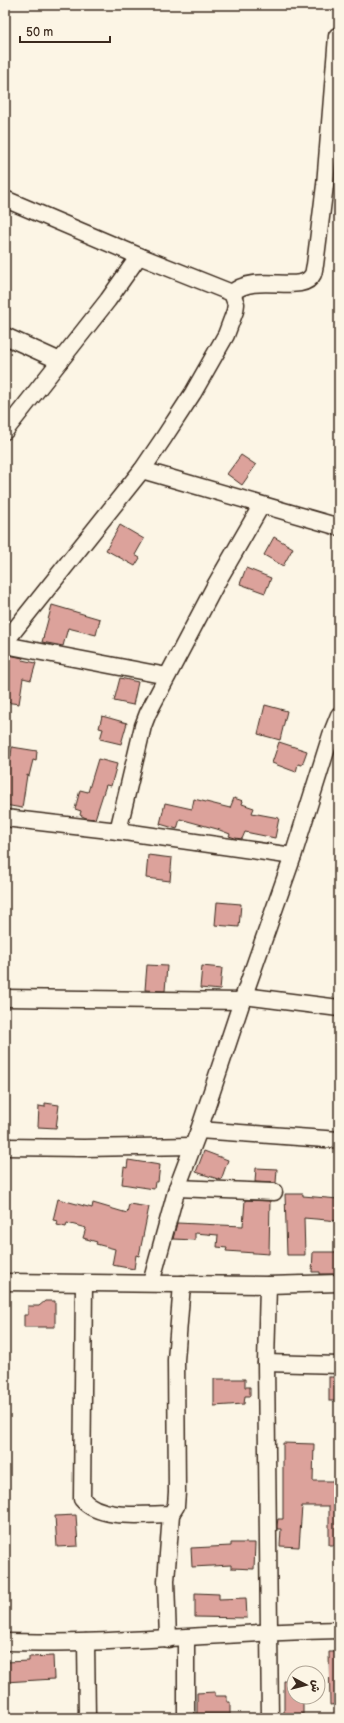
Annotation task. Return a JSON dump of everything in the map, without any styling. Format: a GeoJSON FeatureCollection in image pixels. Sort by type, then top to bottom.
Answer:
{"type":"FeatureCollection","features":[{"type":"Feature","properties":{"kind":"street"},"geometry":{"type":"LineString","coordinates":[[232,293],[238,288],[254,283],[298,284],[313,275],[325,185],[337,36]]}},
{"type":"Feature","properties":{"kind":"street"},"geometry":{"type":"LineString","coordinates":[[5,199],[139,256],[232,293],[236,304],[226,335],[193,393],[142,470],[5,642]]}},
{"type":"Feature","properties":{"kind":"street"},"geometry":{"type":"LineString","coordinates":[[5,431],[108,300],[139,256]]}},
{"type":"Feature","properties":{"kind":"street"},"geometry":{"type":"LineString","coordinates":[[5,336],[60,361]]}},
{"type":"Feature","properties":{"kind":"street"},"geometry":{"type":"LineString","coordinates":[[142,470],[261,506],[339,527]]}},
{"type":"Feature","properties":{"kind":"street"},"geometry":{"type":"LineString","coordinates":[[118,831],[143,726],[148,713],[216,584],[261,506]]}},
{"type":"Feature","properties":{"kind":"street"},"geometry":{"type":"LineString","coordinates":[[5,645],[167,676]]}},
{"type":"Feature","properties":{"kind":"street"},"geometry":{"type":"LineString","coordinates":[[151,1283],[176,1188],[199,1130],[293,856],[331,734],[339,715]]}},
{"type":"Feature","properties":{"kind":"street"},"geometry":{"type":"LineString","coordinates":[[5,818],[118,831],[293,856]]}},
{"type":"Feature","properties":{"kind":"street"},"geometry":{"type":"LineString","coordinates":[[5,998],[243,999],[339,1008]]}},
{"type":"Feature","properties":{"kind":"street"},"geometry":{"type":"LineString","coordinates":[[199,1130],[339,1140]]}},
{"type":"Feature","properties":{"kind":"street"},"geometry":{"type":"LineString","coordinates":[[5,1147],[84,1148],[192,1146]]}},
{"type":"Feature","properties":{"kind":"street"},"geometry":{"type":"LineString","coordinates":[[176,1188],[274,1192]]}},
{"type":"Feature","properties":{"kind":"street"},"geometry":{"type":"LineString","coordinates":[[5,1282],[268,1285],[339,1283]]}},
{"type":"Feature","properties":{"kind":"street"},"geometry":{"type":"LineString","coordinates":[[84,1283],[82,1499],[89,1506],[120,1515],[171,1514]]}},
{"type":"Feature","properties":{"kind":"street"},"geometry":{"type":"LineString","coordinates":[[168,1639],[166,1581],[171,1514],[176,1506],[177,1492],[176,1360],[182,1284]]}},
{"type":"Feature","properties":{"kind":"street"},"geometry":{"type":"LineString","coordinates":[[268,1285],[266,1363],[270,1718]]}},
{"type":"Feature","properties":{"kind":"street"},"geometry":{"type":"LineString","coordinates":[[266,1363],[339,1365]]}},
{"type":"Feature","properties":{"kind":"street"},"geometry":{"type":"LineString","coordinates":[[5,1642],[86,1642],[186,1638],[269,1631],[339,1630]]}},
{"type":"Feature","properties":{"kind":"street"},"geometry":{"type":"LineString","coordinates":[[186,1638],[186,1718]]}},
{"type":"Feature","properties":{"kind":"street"},"geometry":{"type":"LineString","coordinates":[[86,1642],[87,1718]]}},
{"type":"Feature","properties":{"kind":"building"},"geometry":{"type":"Polygon","coordinates":[[[241,455],[256,465],[242,485],[227,474],[241,455]]]}},
{"type":"Feature","properties":{"kind":"building"},"geometry":{"type":"Polygon","coordinates":[[[120,525],[144,539],[135,555],[140,558],[135,566],[106,550],[120,525]]]}},
{"type":"Feature","properties":{"kind":"building"},"geometry":{"type":"Polygon","coordinates":[[[274,537],[293,548],[283,566],[264,555],[274,537]]]}},
{"type":"Feature","properties":{"kind":"building"},"geometry":{"type":"Polygon","coordinates":[[[246,568],[271,578],[265,593],[240,584],[246,568]]]}},
{"type":"Feature","properties":{"kind":"building"},"geometry":{"type":"Polygon","coordinates":[[[52,605],[100,619],[96,635],[68,628],[63,646],[42,642],[52,605]]]}},
{"type":"Feature","properties":{"kind":"building"},"geometry":{"type":"Polygon","coordinates":[[[9,655],[36,663],[31,680],[23,678],[19,704],[5,702],[5,670],[9,655]]]}},
{"type":"Feature","properties":{"kind":"building"},"geometry":{"type":"Polygon","coordinates":[[[120,678],[138,682],[133,705],[114,701],[120,678]]]}},
{"type":"Feature","properties":{"kind":"building"},"geometry":{"type":"Polygon","coordinates":[[[265,705],[287,711],[280,740],[258,734],[265,705]]]}},
{"type":"Feature","properties":{"kind":"building"},"geometry":{"type":"Polygon","coordinates":[[[102,716],[127,723],[121,744],[100,739],[103,729],[99,728],[102,716]]]}},
{"type":"Feature","properties":{"kind":"building"},"geometry":{"type":"Polygon","coordinates":[[[279,742],[307,751],[302,765],[298,764],[296,772],[272,763],[279,742]]]}},
{"type":"Feature","properties":{"kind":"building"},"geometry":{"type":"Polygon","coordinates":[[[12,747],[37,751],[36,761],[33,760],[29,776],[27,775],[22,808],[5,805],[6,762],[8,762],[9,756],[11,756],[12,747]]]}},
{"type":"Feature","properties":{"kind":"building"},"geometry":{"type":"Polygon","coordinates":[[[98,759],[117,764],[111,786],[106,785],[95,819],[86,818],[80,815],[81,811],[75,809],[80,790],[88,792],[98,759]]]}},
{"type":"Feature","properties":{"kind":"building"},"geometry":{"type":"Polygon","coordinates":[[[234,798],[243,801],[242,804],[254,808],[252,813],[279,818],[275,838],[245,832],[242,839],[235,838],[229,836],[230,834],[217,829],[180,819],[177,829],[160,824],[165,803],[192,809],[194,799],[230,808],[234,798]]]}},
{"type":"Feature","properties":{"kind":"building"},"geometry":{"type":"Polygon","coordinates":[[[148,855],[172,858],[170,881],[146,878],[148,855]]]}},
{"type":"Feature","properties":{"kind":"building"},"geometry":{"type":"Polygon","coordinates":[[[217,902],[241,904],[239,927],[215,925],[217,902]]]}},
{"type":"Feature","properties":{"kind":"building"},"geometry":{"type":"Polygon","coordinates":[[[147,965],[167,966],[165,991],[145,990],[147,965]]]}},
{"type":"Feature","properties":{"kind":"building"},"geometry":{"type":"Polygon","coordinates":[[[202,966],[222,968],[220,990],[200,988],[202,966]]]}},
{"type":"Feature","properties":{"kind":"building"},"geometry":{"type":"Polygon","coordinates":[[[45,1103],[59,1105],[56,1128],[38,1127],[39,1106],[45,1107],[45,1103]]]}},
{"type":"Feature","properties":{"kind":"building"},"geometry":{"type":"Polygon","coordinates":[[[204,1151],[228,1160],[221,1180],[196,1172],[204,1151]]]}},
{"type":"Feature","properties":{"kind":"building"},"geometry":{"type":"Polygon","coordinates":[[[128,1160],[160,1165],[158,1182],[155,1182],[154,1189],[122,1184],[124,1167],[127,1168],[128,1160]]]}},
{"type":"Feature","properties":{"kind":"building"},"geometry":{"type":"Polygon","coordinates":[[[256,1168],[277,1169],[276,1183],[255,1182],[256,1168]]]}},
{"type":"Feature","properties":{"kind":"building"},"geometry":{"type":"Polygon","coordinates":[[[285,1194],[303,1194],[303,1196],[339,1199],[339,1221],[304,1218],[305,1255],[287,1255],[285,1194]]]}},
{"type":"Feature","properties":{"kind":"building"},"geometry":{"type":"Polygon","coordinates":[[[58,1199],[92,1208],[93,1203],[127,1213],[129,1204],[149,1207],[139,1256],[136,1255],[134,1269],[112,1265],[115,1249],[96,1244],[97,1242],[83,1238],[86,1228],[67,1223],[66,1227],[57,1225],[58,1221],[53,1220],[58,1199]]]}},
{"type":"Feature","properties":{"kind":"building"},"geometry":{"type":"Polygon","coordinates":[[[245,1200],[270,1201],[269,1254],[226,1251],[227,1248],[217,1247],[218,1235],[195,1233],[195,1240],[173,1239],[177,1223],[243,1226],[245,1200]]]}},
{"type":"Feature","properties":{"kind":"building"},"geometry":{"type":"Polygon","coordinates":[[[313,1252],[339,1252],[339,1274],[320,1274],[320,1272],[312,1272],[313,1252]]]}},
{"type":"Feature","properties":{"kind":"building"},"geometry":{"type":"Polygon","coordinates":[[[45,1301],[55,1301],[55,1327],[24,1327],[24,1315],[28,1315],[28,1306],[39,1306],[45,1301]]]}},
{"type":"Feature","properties":{"kind":"building"},"geometry":{"type":"Polygon","coordinates":[[[329,1377],[339,1377],[339,1401],[329,1401],[329,1377]]]}},
{"type":"Feature","properties":{"kind":"building"},"geometry":{"type":"Polygon","coordinates":[[[214,1379],[245,1379],[245,1387],[250,1387],[250,1396],[245,1396],[244,1404],[214,1406],[214,1379]]]}},
{"type":"Feature","properties":{"kind":"building"},"geometry":{"type":"Polygon","coordinates":[[[283,1443],[314,1444],[313,1481],[339,1481],[339,1545],[329,1545],[329,1506],[302,1506],[299,1547],[280,1546],[281,1529],[277,1529],[277,1525],[278,1519],[283,1519],[283,1443]]]}},
{"type":"Feature","properties":{"kind":"building"},"geometry":{"type":"Polygon","coordinates":[[[76,1515],[78,1546],[57,1547],[55,1516],[76,1515]]]}},
{"type":"Feature","properties":{"kind":"building"},"geometry":{"type":"Polygon","coordinates":[[[231,1543],[255,1543],[254,1569],[231,1568],[231,1565],[192,1567],[191,1548],[231,1546],[231,1543]]]}},
{"type":"Feature","properties":{"kind":"building"},"geometry":{"type":"Polygon","coordinates":[[[195,1593],[219,1594],[219,1599],[246,1598],[247,1618],[195,1617],[195,1593]]]}},
{"type":"Feature","properties":{"kind":"building"},"geometry":{"type":"Polygon","coordinates":[[[329,1652],[339,1652],[339,1704],[330,1705],[329,1652]]]}},
{"type":"Feature","properties":{"kind":"building"},"geometry":{"type":"Polygon","coordinates":[[[53,1656],[54,1679],[5,1682],[5,1662],[29,1661],[29,1657],[53,1656]]]}},
{"type":"Feature","properties":{"kind":"building"},"geometry":{"type":"Polygon","coordinates":[[[284,1681],[286,1681],[286,1705],[303,1705],[303,1718],[284,1718],[284,1681]]]}},
{"type":"Feature","properties":{"kind":"building"},"geometry":{"type":"Polygon","coordinates":[[[215,1692],[215,1696],[227,1696],[227,1702],[230,1702],[230,1714],[197,1714],[197,1693],[215,1692]]]}}]}
